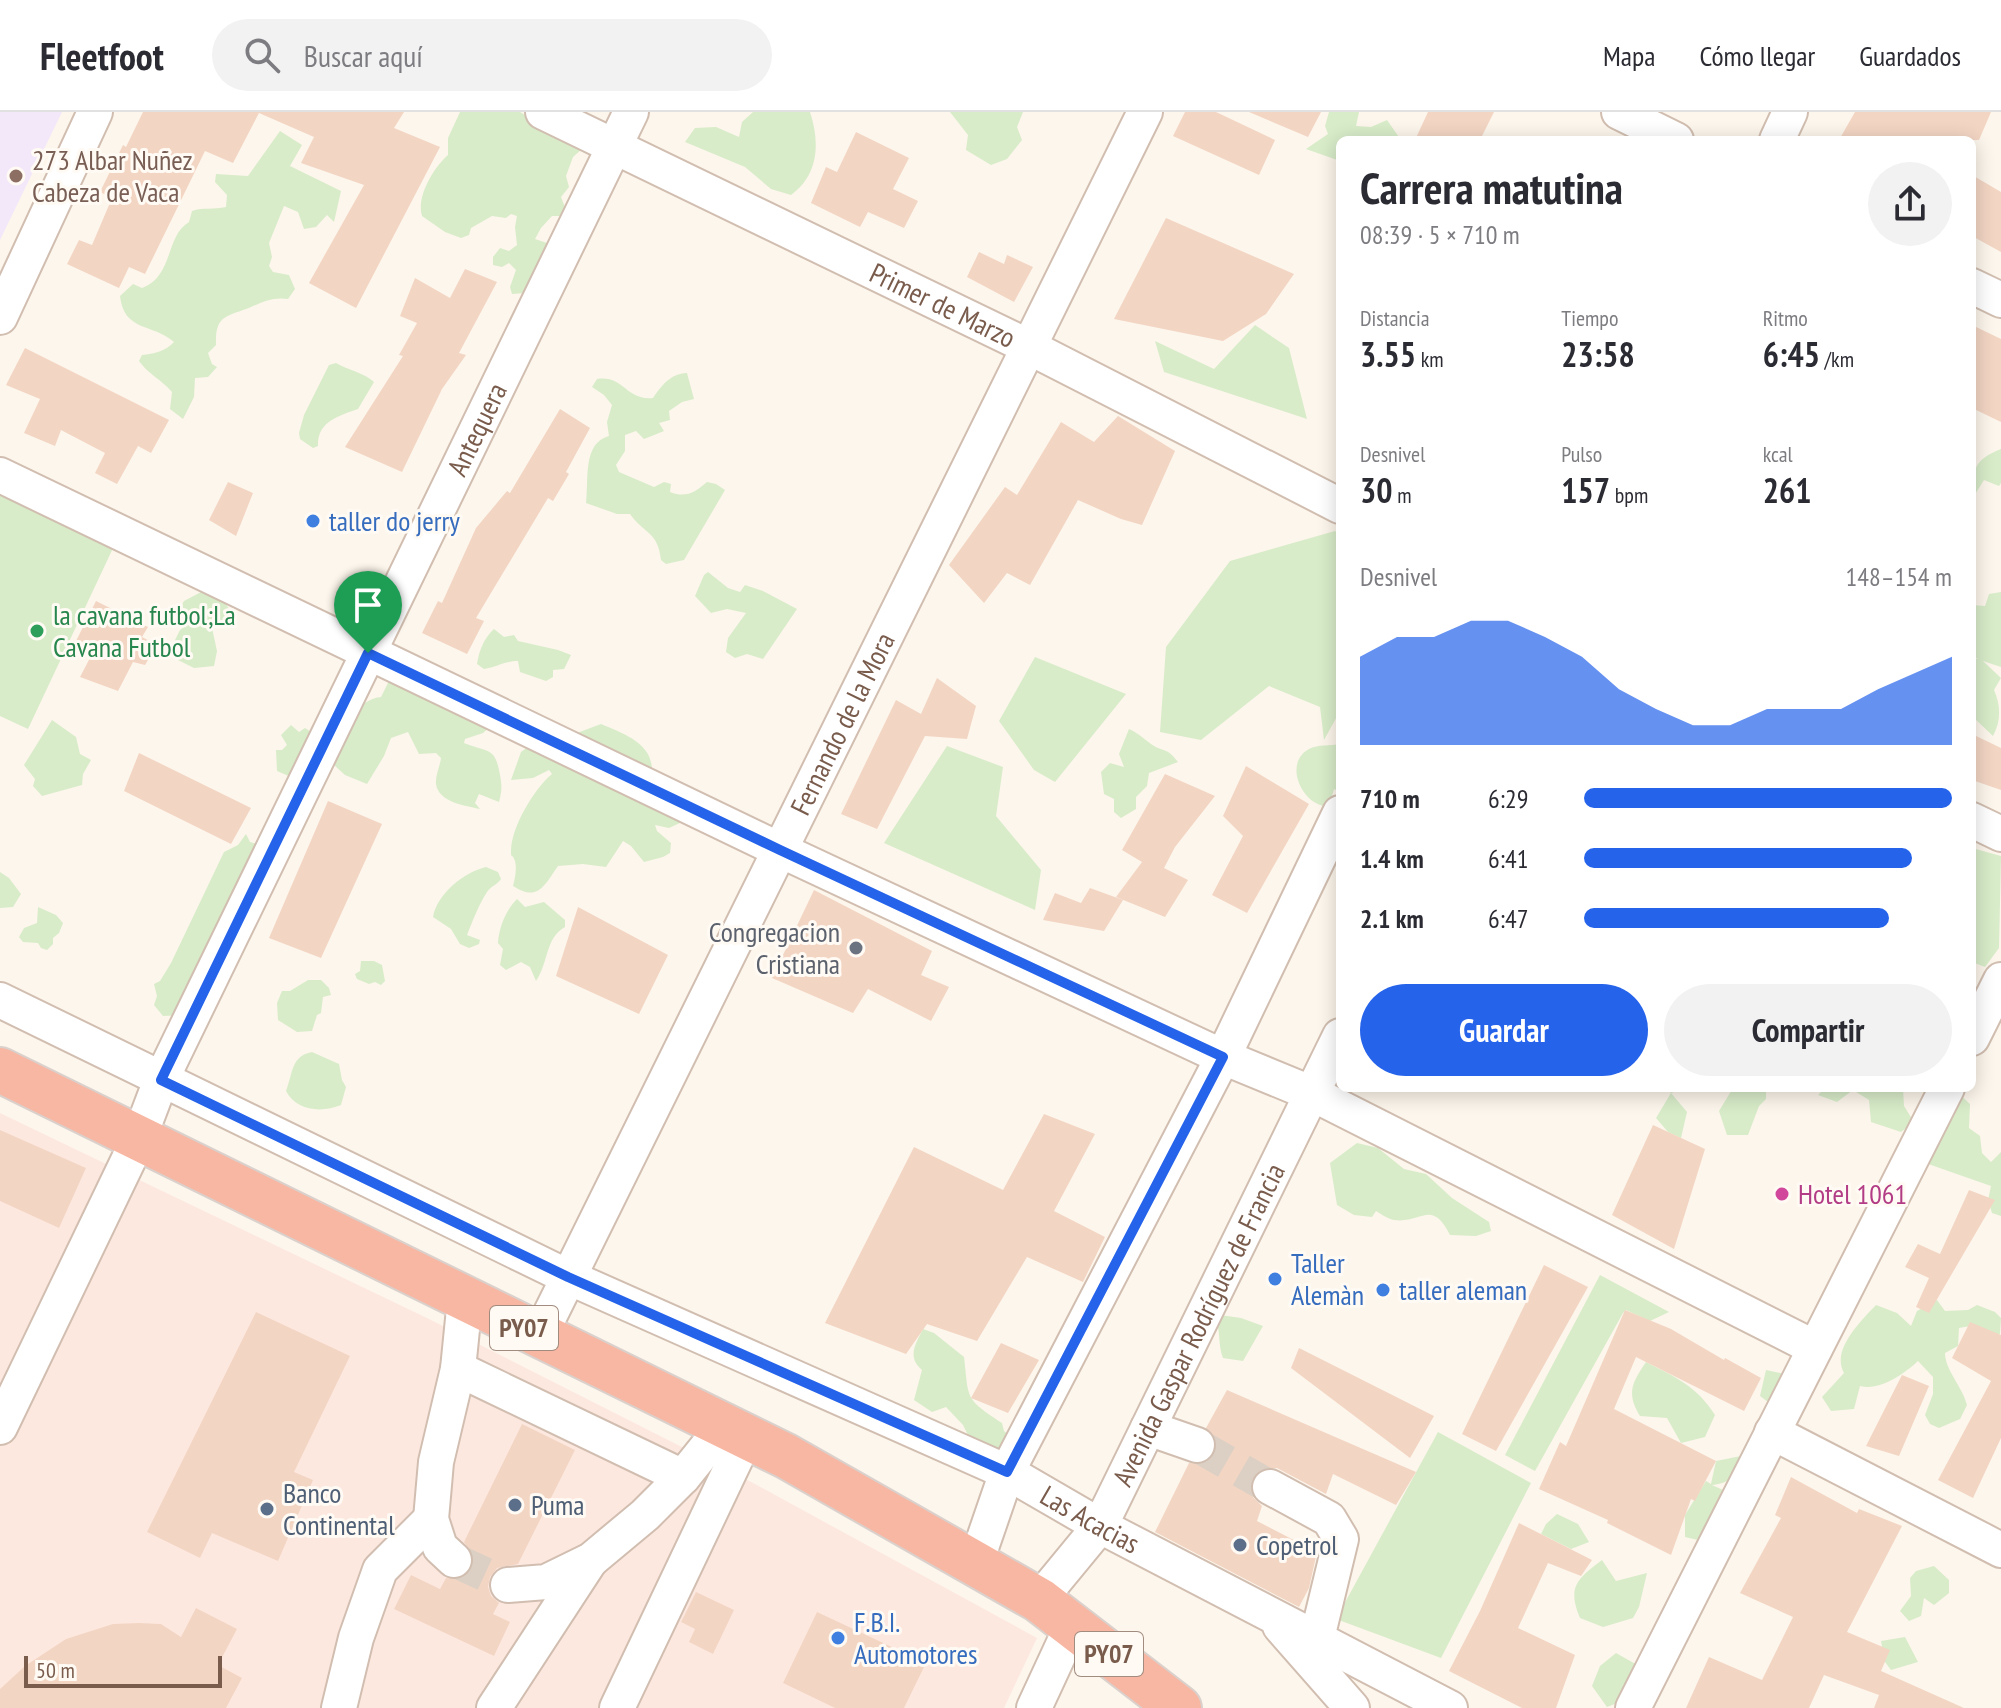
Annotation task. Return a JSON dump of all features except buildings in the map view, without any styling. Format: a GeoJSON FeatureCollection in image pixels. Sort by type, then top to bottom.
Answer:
{"type":"FeatureCollection","features":[{"type":"Feature","properties":{"kind":"highway","name":"PY07"},"geometry":{"type":"LineString","coordinates":[[0,1070],[786,1456],[1039,1600],[1179,1708]]}},
{"type":"Feature","properties":{"kind":"street"},"geometry":{"type":"LineString","coordinates":[[0,317],[95,112]]}},
{"type":"Feature","properties":{"kind":"street","name":"Primer de Marzo"},"geometry":{"type":"LineString","coordinates":[[543,112],[1029,347],[1336,504]]}},
{"type":"Feature","properties":{"kind":"street","name":"Antequera"},"geometry":{"type":"LineString","coordinates":[[0,1427],[139,1138],[161,1080],[631,112]]}},
{"type":"Feature","properties":{"kind":"street","name":"Fernando de la Mora"},"geometry":{"type":"LineString","coordinates":[[540,1335],[1145,112]]}},
{"type":"Feature","properties":{"kind":"street"},"geometry":{"type":"LineString","coordinates":[[1619,112],[1668,136]]}},
{"type":"Feature","properties":{"kind":"street"},"geometry":{"type":"LineString","coordinates":[[1678,136],[1688,112]]}},
{"type":"Feature","properties":{"kind":"street"},"geometry":{"type":"LineString","coordinates":[[1779,136],[1790,112]]}},
{"type":"Feature","properties":{"kind":"street"},"geometry":{"type":"LineString","coordinates":[[1976,288],[2001,300]]}},
{"type":"Feature","properties":{"kind":"street"},"geometry":{"type":"LineString","coordinates":[[0,475],[780,850],[1223,1057],[1313,1094],[1815,1348]]}},
{"type":"Feature","properties":{"kind":"street"},"geometry":{"type":"LineString","coordinates":[[975,1565],[1007,1472],[1223,1057],[1336,821]]}},
{"type":"Feature","properties":{"kind":"street"},"geometry":{"type":"LineString","coordinates":[[1976,822],[2001,834]]}},
{"type":"Feature","properties":{"kind":"street"},"geometry":{"type":"LineString","coordinates":[[1976,1030],[2001,980]]}},
{"type":"Feature","properties":{"kind":"street","name":"Las Acacias"},"geometry":{"type":"LineString","coordinates":[[0,1000],[568,1277],[1007,1472],[1100,1526],[1450,1708]]}},
{"type":"Feature","properties":{"kind":"street","name":"Avenida Gaspar Rodríguez de Francia"},"geometry":{"type":"LineString","coordinates":[[1039,1600],[1100,1526],[1336,1045]]}},
{"type":"Feature","properties":{"kind":"street"},"geometry":{"type":"LineString","coordinates":[[1633,1708],[1945,1092]]}},
{"type":"Feature","properties":{"kind":"street"},"geometry":{"type":"LineString","coordinates":[[454,1560],[440,1547],[431,1519],[436,1462],[458,1369],[465,1299]]}},
{"type":"Feature","properties":{"kind":"street"},"geometry":{"type":"LineString","coordinates":[[458,1369],[683,1477]]}},
{"type":"Feature","properties":{"kind":"street"},"geometry":{"type":"LineString","coordinates":[[1148,1428],[1197,1445]]}},
{"type":"Feature","properties":{"kind":"street"},"geometry":{"type":"LineString","coordinates":[[508,1585],[546,1582],[591,1560],[645,1515],[735,1431]]}},
{"type":"Feature","properties":{"kind":"street"},"geometry":{"type":"LineString","coordinates":[[617,1708],[735,1431]]}},
{"type":"Feature","properties":{"kind":"street"},"geometry":{"type":"LineString","coordinates":[[1772,1432],[2001,1550]]}},
{"type":"Feature","properties":{"kind":"street"},"geometry":{"type":"LineString","coordinates":[[1270,1487],[1329,1519],[1341,1539],[1317,1638]]}},
{"type":"Feature","properties":{"kind":"street"},"geometry":{"type":"LineString","coordinates":[[339,1708],[356,1638],[380,1570],[431,1519]]}},
{"type":"Feature","properties":{"kind":"street"},"geometry":{"type":"LineString","coordinates":[[494,1708],[591,1560]]}},
{"type":"Feature","properties":{"kind":"street","name":"Las Acacias"},"geometry":{"type":"LineString","coordinates":[[1266,1611],[1352,1708]]}},
{"type":"Feature","properties":{"kind":"street"},"geometry":{"type":"LineString","coordinates":[[1034,1708],[1072,1626]]}},
{"type":"Feature","properties":{"kind":"shaded area","name":"273 Albar Nuñez Cabeza de Vaca"},"geometry":{"type":"Polygon","coordinates":[[[0,112],[62,112],[0,240],[0,112]]]}},
{"type":"Feature","properties":{"kind":"shaded area"},"geometry":{"type":"Polygon","coordinates":[[[0,1113],[429,1319],[755,1484],[1037,1638],[1004,1708],[0,1708],[0,1113]]]}},
{"type":"Feature","properties":{"kind":"green space"},"geometry":{"type":"Polygon","coordinates":[[[460,112],[520,112],[582,149],[573,157],[566,176],[569,187],[561,197],[566,210],[562,216],[552,216],[535,239],[550,244],[525,293],[512,294],[510,287],[516,270],[509,263],[502,267],[493,265],[493,257],[500,248],[509,251],[517,245],[517,216],[492,216],[461,238],[445,232],[422,216],[424,192],[437,167],[448,155],[448,138],[460,112]]]}},
{"type":"Feature","properties":{"kind":"green space"},"geometry":{"type":"Polygon","coordinates":[[[753,112],[810,112],[815,135],[815,157],[807,178],[791,195],[771,189],[745,167],[685,142],[695,128],[716,127],[739,137],[742,122],[753,112]]]}},
{"type":"Feature","properties":{"kind":"green space"},"geometry":{"type":"Polygon","coordinates":[[[950,112],[1023,112],[1017,127],[1022,140],[1007,159],[991,165],[966,150],[968,135],[950,112]]]}},
{"type":"Feature","properties":{"kind":"green space"},"geometry":{"type":"Polygon","coordinates":[[[1329,112],[1359,112],[1356,126],[1371,127],[1387,120],[1398,136],[1336,136],[1336,160],[1306,149],[1328,134],[1325,126],[1329,112]]]}},
{"type":"Feature","properties":{"kind":"green space"},"geometry":{"type":"Polygon","coordinates":[[[280,131],[302,145],[290,166],[341,191],[334,222],[327,215],[316,227],[304,229],[298,212],[284,206],[269,243],[272,257],[269,266],[273,272],[289,275],[295,289],[288,299],[265,301],[229,315],[220,322],[216,345],[208,353],[212,364],[217,367],[208,377],[195,378],[194,397],[183,419],[170,409],[172,392],[139,361],[142,355],[160,352],[174,342],[127,316],[120,296],[133,284],[142,288],[159,275],[192,211],[226,207],[227,195],[215,182],[216,174],[248,176],[280,131]]]}},
{"type":"Feature","properties":{"kind":"green space"},"geometry":{"type":"Polygon","coordinates":[[[1255,325],[1289,348],[1307,419],[1164,372],[1155,341],[1214,369],[1255,325]]]}},
{"type":"Feature","properties":{"kind":"green space"},"geometry":{"type":"Polygon","coordinates":[[[336,363],[374,382],[358,409],[330,421],[321,431],[318,446],[313,448],[300,439],[299,433],[304,415],[329,365],[336,363]]]}},
{"type":"Feature","properties":{"kind":"green space"},"geometry":{"type":"Polygon","coordinates":[[[687,373],[694,399],[682,402],[669,411],[670,420],[659,423],[664,431],[644,439],[636,431],[625,435],[625,451],[616,465],[619,472],[654,487],[664,482],[671,484],[670,492],[676,494],[690,493],[707,482],[725,490],[684,560],[666,564],[661,560],[654,538],[630,514],[617,514],[586,503],[588,464],[594,446],[609,436],[607,422],[612,405],[592,387],[597,379],[606,379],[637,396],[653,398],[671,378],[687,373]]]}},
{"type":"Feature","properties":{"kind":"green space"},"geometry":{"type":"Polygon","coordinates":[[[2001,449],[2001,483],[1999,486],[1984,480],[1976,493],[1976,468],[2001,449]]]}},
{"type":"Feature","properties":{"kind":"green space","name":"la cavana futbol;La Cavana Futbol"},"geometry":{"type":"Polygon","coordinates":[[[0,493],[114,546],[28,729],[0,716],[0,493]]]}},
{"type":"Feature","properties":{"kind":"green space"},"geometry":{"type":"Polygon","coordinates":[[[1336,532],[1336,718],[1324,740],[1320,707],[1269,686],[1201,740],[1160,732],[1166,647],[1230,561],[1336,532]]]}},
{"type":"Feature","properties":{"kind":"green space"},"geometry":{"type":"Polygon","coordinates":[[[708,572],[728,588],[740,592],[745,585],[797,609],[763,659],[747,654],[735,658],[726,652],[728,638],[746,613],[727,609],[711,613],[695,596],[708,572]]]}},
{"type":"Feature","properties":{"kind":"green space"},"geometry":{"type":"Polygon","coordinates":[[[205,590],[211,596],[220,593],[230,611],[229,624],[212,628],[217,651],[214,666],[194,668],[178,660],[179,648],[175,640],[180,630],[188,624],[180,608],[184,601],[205,590]]]}},
{"type":"Feature","properties":{"kind":"green space"},"geometry":{"type":"Polygon","coordinates":[[[2001,592],[2001,667],[1983,661],[2001,678],[1994,690],[1999,713],[1993,736],[1976,720],[1976,605],[1985,606],[1989,594],[2001,592]]]}},
{"type":"Feature","properties":{"kind":"green space"},"geometry":{"type":"Polygon","coordinates":[[[494,629],[504,637],[514,635],[518,641],[571,655],[564,669],[553,670],[553,677],[546,681],[520,672],[518,661],[484,669],[477,664],[479,654],[494,629]]]}},
{"type":"Feature","properties":{"kind":"green space"},"geometry":{"type":"Polygon","coordinates":[[[1035,657],[1126,694],[1055,782],[1034,770],[999,721],[1035,657]]]}},
{"type":"Feature","properties":{"kind":"green space"},"geometry":{"type":"Polygon","coordinates":[[[389,681],[491,726],[483,733],[465,739],[464,743],[490,752],[496,760],[501,785],[499,802],[479,794],[475,803],[480,809],[447,799],[438,790],[436,781],[441,758],[436,753],[419,754],[408,732],[391,738],[367,784],[345,775],[334,765],[338,744],[348,722],[363,705],[381,697],[389,681]]]}},
{"type":"Feature","properties":{"kind":"green space"},"geometry":{"type":"Polygon","coordinates":[[[52,720],[76,737],[80,754],[91,760],[83,774],[82,785],[42,796],[33,786],[35,779],[24,765],[52,720]]]}},
{"type":"Feature","properties":{"kind":"green space"},"geometry":{"type":"Polygon","coordinates":[[[601,724],[636,741],[648,754],[652,772],[569,736],[601,724]]]}},
{"type":"Feature","properties":{"kind":"green space"},"geometry":{"type":"Polygon","coordinates":[[[291,725],[299,732],[305,728],[319,737],[306,742],[291,777],[277,771],[276,750],[282,750],[287,745],[281,735],[291,725]]]}},
{"type":"Feature","properties":{"kind":"green space"},"geometry":{"type":"Polygon","coordinates":[[[1129,729],[1168,752],[1178,762],[1149,773],[1147,786],[1136,797],[1136,809],[1121,818],[1114,812],[1114,799],[1104,794],[1101,772],[1110,763],[1124,767],[1119,754],[1129,729]]]}},
{"type":"Feature","properties":{"kind":"green space"},"geometry":{"type":"Polygon","coordinates":[[[533,743],[682,822],[669,828],[655,825],[657,831],[671,843],[670,853],[644,862],[623,841],[606,867],[583,864],[558,866],[540,890],[522,891],[513,886],[516,867],[511,850],[515,830],[531,798],[552,774],[549,770],[533,778],[511,780],[521,752],[533,743]]]}},
{"type":"Feature","properties":{"kind":"green space"},"geometry":{"type":"Polygon","coordinates":[[[1336,744],[1336,790],[1332,796],[1336,803],[1327,806],[1317,804],[1309,797],[1297,778],[1300,757],[1309,749],[1336,744]]]}},
{"type":"Feature","properties":{"kind":"green space"},"geometry":{"type":"Polygon","coordinates":[[[947,746],[1003,767],[996,816],[1041,870],[1035,910],[884,843],[947,746]]]}},
{"type":"Feature","properties":{"kind":"green space"},"geometry":{"type":"Polygon","coordinates":[[[246,834],[250,842],[260,845],[184,1015],[163,1016],[154,1005],[157,996],[154,984],[160,981],[171,963],[224,852],[238,845],[246,834]]]}},
{"type":"Feature","properties":{"kind":"green space"},"geometry":{"type":"Polygon","coordinates":[[[1976,849],[2001,856],[1999,948],[1985,967],[1976,964],[1976,849]]]}},
{"type":"Feature","properties":{"kind":"green space"},"geometry":{"type":"Polygon","coordinates":[[[486,867],[498,872],[501,879],[489,890],[479,907],[467,935],[480,940],[479,944],[469,948],[460,944],[451,929],[433,917],[440,900],[453,885],[486,867]]]}},
{"type":"Feature","properties":{"kind":"green space"},"geometry":{"type":"Polygon","coordinates":[[[0,872],[21,894],[13,907],[0,908],[0,872]]]}},
{"type":"Feature","properties":{"kind":"green space"},"geometry":{"type":"Polygon","coordinates":[[[517,899],[525,907],[544,902],[565,920],[565,927],[550,944],[536,981],[530,967],[521,962],[506,970],[500,965],[503,949],[498,943],[500,931],[506,914],[517,899]]]}},
{"type":"Feature","properties":{"kind":"green space"},"geometry":{"type":"Polygon","coordinates":[[[38,907],[56,915],[63,923],[47,950],[38,943],[23,942],[19,937],[24,928],[37,923],[38,907]]]}},
{"type":"Feature","properties":{"kind":"green space"},"geometry":{"type":"Polygon","coordinates":[[[361,961],[374,961],[382,965],[385,981],[381,985],[357,979],[355,974],[360,971],[361,961]]]}},
{"type":"Feature","properties":{"kind":"green space"},"geometry":{"type":"Polygon","coordinates":[[[308,980],[321,980],[331,995],[323,997],[321,1013],[317,1015],[312,1031],[297,1032],[278,1020],[277,1003],[282,991],[290,991],[308,980]]]}},
{"type":"Feature","properties":{"kind":"green space"},"geometry":{"type":"Polygon","coordinates":[[[312,1052],[339,1064],[346,1087],[341,1105],[326,1109],[310,1108],[296,1103],[286,1091],[296,1061],[312,1052]]]}},
{"type":"Feature","properties":{"kind":"green space"},"geometry":{"type":"Polygon","coordinates":[[[1731,1092],[1766,1092],[1766,1099],[1759,1106],[1748,1135],[1727,1135],[1719,1111],[1731,1092]]]}},
{"type":"Feature","properties":{"kind":"green space"},"geometry":{"type":"Polygon","coordinates":[[[1821,1092],[1850,1092],[1837,1102],[1818,1095],[1821,1092]]]}},
{"type":"Feature","properties":{"kind":"green space"},"geometry":{"type":"Polygon","coordinates":[[[1856,1092],[1903,1092],[1904,1106],[1914,1122],[1901,1132],[1871,1122],[1869,1100],[1856,1092]]]}},
{"type":"Feature","properties":{"kind":"green space"},"geometry":{"type":"Polygon","coordinates":[[[1957,1092],[1970,1104],[1969,1128],[1980,1136],[1982,1153],[1991,1162],[2001,1152],[2001,1216],[1992,1213],[1988,1200],[1991,1186],[1914,1159],[1957,1092]]]}},
{"type":"Feature","properties":{"kind":"green space"},"geometry":{"type":"Polygon","coordinates":[[[1671,1093],[1687,1112],[1681,1138],[1668,1132],[1656,1118],[1671,1093]]]}},
{"type":"Feature","properties":{"kind":"green space"},"geometry":{"type":"Polygon","coordinates":[[[1357,1143],[1378,1148],[1404,1169],[1426,1174],[1452,1198],[1489,1222],[1491,1231],[1476,1236],[1450,1235],[1443,1224],[1431,1215],[1394,1220],[1376,1211],[1372,1217],[1354,1215],[1337,1205],[1330,1163],[1357,1143]]]}},
{"type":"Feature","properties":{"kind":"green space"},"geometry":{"type":"Polygon","coordinates":[[[1600,1275],[1669,1312],[1650,1321],[1626,1310],[1623,1313],[1535,1471],[1505,1455],[1600,1275]]]}},
{"type":"Feature","properties":{"kind":"green space"},"geometry":{"type":"Polygon","coordinates":[[[1937,1300],[1945,1311],[1968,1310],[1977,1305],[1995,1312],[2001,1318],[2000,1334],[1986,1336],[1976,1325],[1959,1328],[1958,1346],[1945,1353],[1967,1405],[1960,1419],[1939,1428],[1930,1424],[1925,1415],[1933,1394],[1933,1377],[1918,1361],[1883,1384],[1860,1386],[1854,1409],[1831,1411],[1822,1397],[1844,1373],[1841,1355],[1849,1337],[1876,1305],[1897,1313],[1911,1326],[1917,1311],[1937,1300]]]}},
{"type":"Feature","properties":{"kind":"green space"},"geometry":{"type":"Polygon","coordinates":[[[1213,1314],[1241,1318],[1263,1326],[1243,1361],[1223,1358],[1218,1325],[1213,1314]]]}},
{"type":"Feature","properties":{"kind":"green space"},"geometry":{"type":"Polygon","coordinates":[[[923,1329],[934,1333],[964,1357],[971,1396],[981,1408],[1002,1423],[1004,1431],[1010,1436],[1001,1451],[969,1437],[963,1425],[946,1407],[932,1412],[914,1400],[922,1370],[917,1365],[914,1351],[923,1329]]]}},
{"type":"Feature","properties":{"kind":"green space"},"geometry":{"type":"Polygon","coordinates":[[[1646,1362],[1685,1383],[1708,1405],[1715,1415],[1705,1437],[1681,1443],[1667,1418],[1640,1416],[1633,1401],[1632,1388],[1646,1362]]]}},
{"type":"Feature","properties":{"kind":"green space"},"geometry":{"type":"Polygon","coordinates":[[[1766,1370],[1785,1374],[1772,1405],[1760,1396],[1766,1370]]]}},
{"type":"Feature","properties":{"kind":"green space"},"geometry":{"type":"Polygon","coordinates":[[[1438,1432],[1531,1483],[1441,1658],[1336,1619],[1438,1432]]]}},
{"type":"Feature","properties":{"kind":"green space"},"geometry":{"type":"Polygon","coordinates":[[[1741,1456],[1732,1477],[1712,1485],[1723,1490],[1721,1505],[1702,1541],[1685,1537],[1685,1515],[1706,1481],[1711,1484],[1716,1461],[1741,1456]]]}},
{"type":"Feature","properties":{"kind":"green space"},"geometry":{"type":"Polygon","coordinates":[[[1557,1514],[1578,1524],[1589,1542],[1571,1549],[1541,1534],[1557,1514]]]}},
{"type":"Feature","properties":{"kind":"green space"},"geometry":{"type":"Polygon","coordinates":[[[1602,1560],[1616,1581],[1647,1573],[1639,1607],[1633,1618],[1603,1627],[1580,1618],[1574,1599],[1577,1584],[1602,1560]]]}},
{"type":"Feature","properties":{"kind":"green space"},"geometry":{"type":"Polygon","coordinates":[[[1934,1566],[1949,1580],[1949,1593],[1934,1605],[1924,1598],[1921,1616],[1909,1621],[1900,1611],[1911,1596],[1910,1578],[1916,1571],[1934,1566]]]}},
{"type":"Feature","properties":{"kind":"green space"},"geometry":{"type":"Polygon","coordinates":[[[1905,1637],[1918,1662],[1891,1670],[1885,1662],[1881,1641],[1905,1637]]]}},
{"type":"Feature","properties":{"kind":"green space"},"geometry":{"type":"Polygon","coordinates":[[[1616,1653],[1639,1666],[1643,1687],[1620,1694],[1617,1703],[1607,1707],[1592,1686],[1600,1666],[1616,1653]]]}},
{"type":"Feature","properties":{"kind":"tunnel"},"geometry":{"type":"LineString","coordinates":[[1197,1445],[1270,1487]]}},
{"type":"Feature","properties":{"kind":"tunnel"},"geometry":{"type":"LineString","coordinates":[[454,1560],[508,1585]]}},
{"type":"Feature","properties":{"kind":"place","name":"273 Albar Nuñez Cabeza de Vaca"},"geometry":{"type":"Point","coordinates":[16,176]}},
{"type":"Feature","properties":{"kind":"place","name":"taller do jerry"},"geometry":{"type":"Point","coordinates":[313,521]}},
{"type":"Feature","properties":{"kind":"place","name":"la cavana futbol;La Cavana Futbol"},"geometry":{"type":"Point","coordinates":[37,631]}},
{"type":"Feature","properties":{"kind":"place","name":"Congregacion Cristiana"},"geometry":{"type":"Point","coordinates":[856,948]}},
{"type":"Feature","properties":{"kind":"place","name":"Hotel 1061"},"geometry":{"type":"Point","coordinates":[1782,1194]}},
{"type":"Feature","properties":{"kind":"place","name":"Taller Alemàn"},"geometry":{"type":"Point","coordinates":[1275,1279]}},
{"type":"Feature","properties":{"kind":"place","name":"taller aleman"},"geometry":{"type":"Point","coordinates":[1383,1290]}},
{"type":"Feature","properties":{"kind":"place","name":"Puma"},"geometry":{"type":"Point","coordinates":[515,1505]}},
{"type":"Feature","properties":{"kind":"place","name":"Banco Continental"},"geometry":{"type":"Point","coordinates":[267,1509]}},
{"type":"Feature","properties":{"kind":"place","name":"Copetrol"},"geometry":{"type":"Point","coordinates":[1240,1545]}},
{"type":"Feature","properties":{"kind":"place","name":"F.B.I. Automotores"},"geometry":{"type":"Point","coordinates":[838,1638]}},
{"type":"Feature","properties":{"kind":"route"},"geometry":{"type":"LineString","coordinates":[[368,653],[1223,1057],[1007,1472],[568,1277],[161,1080],[368,653]]}}]}
